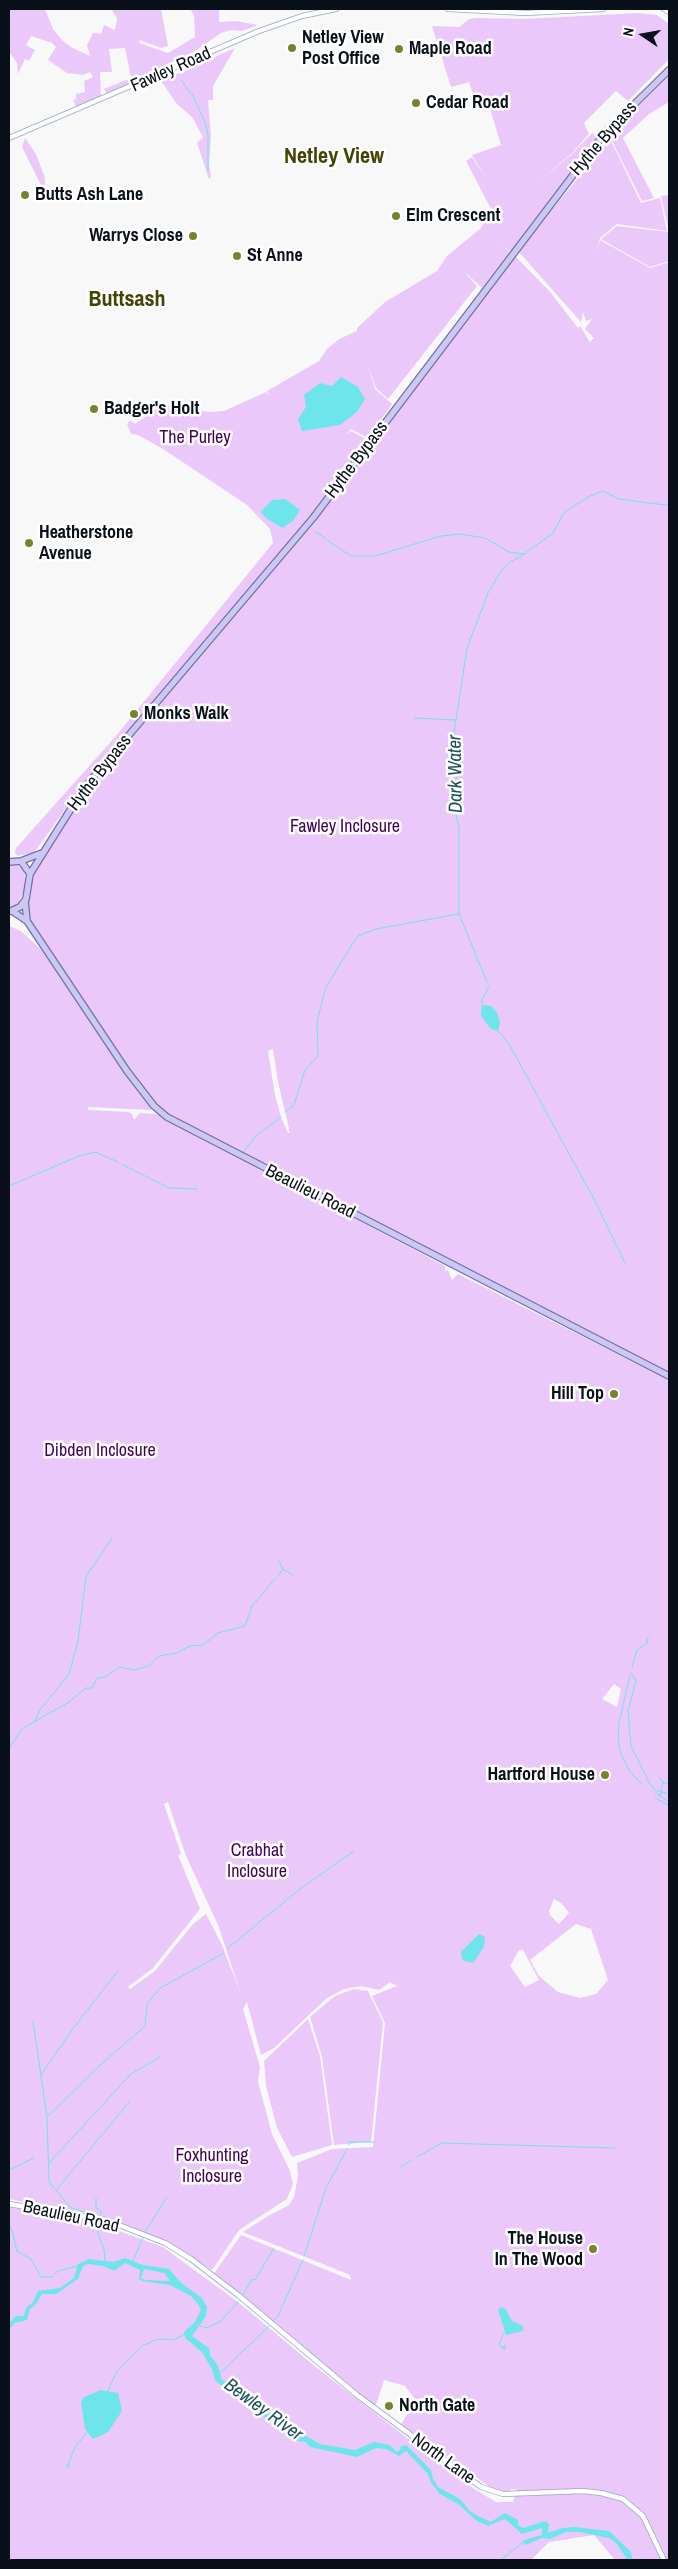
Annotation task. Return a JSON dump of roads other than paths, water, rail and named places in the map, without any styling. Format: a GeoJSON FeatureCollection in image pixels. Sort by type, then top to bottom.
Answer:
{"type":"FeatureCollection","features":[{"type":"Feature","properties":{"kind":"main road","name":"Hythe Bypass"},"geometry":{"type":"LineString","coordinates":[[30,874],[84,788],[313,518],[605,133],[669,70]]}},
{"type":"Feature","properties":{"kind":"main road"},"geometry":{"type":"LineString","coordinates":[[9,862],[33,858],[45,851]]}},
{"type":"Feature","properties":{"kind":"main road"},"geometry":{"type":"LineString","coordinates":[[22,861],[30,874],[26,899],[27,921]]}},
{"type":"Feature","properties":{"kind":"main road"},"geometry":{"type":"LineString","coordinates":[[10,911],[20,907],[26,899]]}},
{"type":"Feature","properties":{"kind":"main road","name":"Beaulieu Road"},"geometry":{"type":"LineString","coordinates":[[10,911],[27,921],[127,1071],[154,1106],[167,1117],[669,1376]]}},
{"type":"Feature","properties":{"kind":"street","name":"Fawley Road"},"geometry":{"type":"LineString","coordinates":[[9,138],[259,31],[302,16],[336,9]]}},
{"type":"Feature","properties":{"kind":"street"},"geometry":{"type":"LineString","coordinates":[[448,9],[526,12],[603,9]]}},
{"type":"Feature","properties":{"kind":"street"},"geometry":{"type":"LineString","coordinates":[[664,9],[669,12]]}},
{"type":"Feature","properties":{"kind":"street","name":"Beaulieu Road"},"geometry":{"type":"LineString","coordinates":[[9,2204],[106,2220],[164,2244],[211,2275]]}},
{"type":"Feature","properties":{"kind":"street","name":"North Lane"},"geometry":{"type":"LineString","coordinates":[[211,2275],[357,2395],[481,2487],[503,2494],[582,2491],[601,2493],[623,2499],[643,2516],[664,2560]]}},
{"type":"Feature","properties":{"kind":"water"},"geometry":{"type":"Polygon","coordinates":[[[341,377],[358,387],[365,399],[357,412],[340,425],[302,431],[298,419],[306,407],[304,395],[320,383],[332,386],[341,377]]]}},
{"type":"Feature","properties":{"kind":"water"},"geometry":{"type":"Polygon","coordinates":[[[285,499],[300,510],[293,521],[282,528],[266,518],[261,512],[272,500],[285,499]]]}},
{"type":"Feature","properties":{"kind":"water"},"geometry":{"type":"Polygon","coordinates":[[[484,1005],[491,1006],[497,1013],[500,1022],[498,1031],[491,1029],[481,1016],[481,1010],[484,1005]]]}},
{"type":"Feature","properties":{"kind":"water"},"geometry":{"type":"Polygon","coordinates":[[[479,1934],[485,1937],[484,1947],[473,1963],[465,1961],[462,1959],[461,1952],[479,1934]]]}},
{"type":"Feature","properties":{"kind":"water","name":"Bewley River"},"geometry":{"type":"Polygon","coordinates":[[[125,2258],[143,2265],[169,2269],[181,2283],[202,2298],[207,2307],[206,2316],[192,2336],[209,2348],[210,2355],[218,2366],[222,2380],[238,2384],[246,2400],[255,2397],[263,2404],[264,2412],[281,2419],[295,2436],[306,2436],[320,2444],[355,2450],[374,2442],[389,2445],[397,2452],[401,2446],[406,2445],[431,2470],[433,2479],[438,2487],[460,2499],[476,2515],[491,2522],[505,2513],[518,2520],[518,2525],[523,2528],[545,2521],[549,2524],[548,2533],[562,2528],[575,2527],[609,2531],[630,2551],[633,2560],[628,2560],[616,2543],[609,2538],[579,2532],[566,2532],[550,2539],[542,2538],[525,2545],[523,2541],[542,2535],[542,2528],[522,2534],[505,2519],[488,2526],[477,2521],[458,2504],[440,2494],[432,2484],[427,2473],[406,2451],[399,2456],[386,2449],[376,2448],[357,2457],[310,2447],[306,2442],[292,2440],[280,2425],[262,2416],[257,2406],[243,2401],[233,2388],[221,2385],[215,2380],[212,2369],[202,2352],[185,2338],[184,2332],[195,2322],[201,2310],[191,2296],[170,2285],[142,2281],[139,2279],[140,2270],[125,2263],[114,2271],[103,2266],[88,2264],[83,2266],[78,2279],[56,2294],[42,2294],[36,2304],[30,2309],[27,2320],[14,2323],[9,2330],[9,2323],[16,2316],[24,2316],[26,2308],[33,2302],[38,2291],[60,2288],[74,2278],[78,2264],[89,2259],[113,2262],[125,2258]],[[144,2269],[141,2278],[145,2280],[170,2281],[164,2273],[144,2269]]]}},
{"type":"Feature","properties":{"kind":"water"},"geometry":{"type":"Polygon","coordinates":[[[501,2307],[505,2308],[512,2321],[523,2326],[523,2331],[506,2335],[498,2310],[501,2307]]]}},
{"type":"Feature","properties":{"kind":"water"},"geometry":{"type":"Polygon","coordinates":[[[101,2390],[118,2393],[122,2411],[108,2432],[93,2439],[85,2429],[81,2402],[84,2397],[101,2390]]]}},
{"type":"Feature","properties":{"kind":"waterway"},"geometry":{"type":"LineString","coordinates":[[181,80],[193,96],[205,122],[208,135],[208,170]]}},
{"type":"Feature","properties":{"kind":"waterway","name":"Dark Water"},"geometry":{"type":"LineString","coordinates":[[487,982],[459,914],[459,828],[453,800],[460,751],[454,733],[467,648],[488,593],[501,571],[510,562],[553,533],[563,514],[569,509],[590,496],[603,491],[619,499],[669,504]]}},
{"type":"Feature","properties":{"kind":"waterway"},"geometry":{"type":"LineString","coordinates":[[316,532],[325,538]]}},
{"type":"Feature","properties":{"kind":"waterway"},"geometry":{"type":"LineString","coordinates":[[327,540],[351,556],[375,556],[441,536],[460,534],[485,538],[509,552],[524,554]]}},
{"type":"Feature","properties":{"kind":"waterway"},"geometry":{"type":"LineString","coordinates":[[414,718],[456,720]]}},
{"type":"Feature","properties":{"kind":"waterway","name":"Dark Water"},"geometry":{"type":"LineString","coordinates":[[285,1112],[294,1105],[305,1070],[318,1056],[317,1021],[326,987],[358,936],[376,929],[458,914]]}},
{"type":"Feature","properties":{"kind":"waterway"},"geometry":{"type":"LineString","coordinates":[[482,1007],[482,1000],[489,986]]}},
{"type":"Feature","properties":{"kind":"waterway"},"geometry":{"type":"LineString","coordinates":[[498,1031],[509,1044],[596,1203],[625,1263]]}},
{"type":"Feature","properties":{"kind":"waterway","name":"Dark Water"},"geometry":{"type":"LineString","coordinates":[[243,1152],[255,1137],[281,1117]]}},
{"type":"Feature","properties":{"kind":"waterway"},"geometry":{"type":"LineString","coordinates":[[9,1186],[79,1156],[95,1152],[118,1162]]}},
{"type":"Feature","properties":{"kind":"waterway"},"geometry":{"type":"LineString","coordinates":[[123,1165],[169,1188],[197,1189]]}},
{"type":"Feature","properties":{"kind":"waterway"},"geometry":{"type":"LineString","coordinates":[[34,1722],[40,1710],[69,1674],[78,1641],[86,1576],[112,1538]]}},
{"type":"Feature","properties":{"kind":"waterway"},"geometry":{"type":"LineString","coordinates":[[278,1560],[283,1569],[278,1576]]}},
{"type":"Feature","properties":{"kind":"waterway"},"geometry":{"type":"LineString","coordinates":[[283,1569],[293,1575]]}},
{"type":"Feature","properties":{"kind":"waterway"},"geometry":{"type":"LineString","coordinates":[[9,1748],[23,1728],[69,1702],[86,1688],[92,1688],[97,1678],[105,1677],[120,1667],[134,1670],[149,1666],[159,1656],[177,1653],[190,1646],[203,1645],[218,1633],[245,1626],[252,1606],[275,1579]]}},
{"type":"Feature","properties":{"kind":"waterway"},"geometry":{"type":"LineString","coordinates":[[632,1667],[637,1650],[648,1642],[646,1639],[649,1637]]}},
{"type":"Feature","properties":{"kind":"waterway"},"geometry":{"type":"LineString","coordinates":[[631,1673],[636,1681],[628,1711],[631,1746],[650,1784],[655,1790],[669,1794]]}},
{"type":"Feature","properties":{"kind":"waterway"},"geometry":{"type":"LineString","coordinates":[[630,1675],[619,1723],[618,1741],[621,1754],[630,1772],[643,1785]]}},
{"type":"Feature","properties":{"kind":"waterway"},"geometry":{"type":"LineString","coordinates":[[659,1777],[663,1782]]}},
{"type":"Feature","properties":{"kind":"waterway"},"geometry":{"type":"LineString","coordinates":[[660,1796],[663,1782],[669,1785]]}},
{"type":"Feature","properties":{"kind":"waterway"},"geometry":{"type":"LineString","coordinates":[[656,1793],[669,1802]]}},
{"type":"Feature","properties":{"kind":"waterway"},"geometry":{"type":"LineString","coordinates":[[655,1798],[669,1805]]}},
{"type":"Feature","properties":{"kind":"waterway"},"geometry":{"type":"LineString","coordinates":[[228,1948],[300,1889],[354,1851]]}},
{"type":"Feature","properties":{"kind":"waterway"},"geometry":{"type":"LineString","coordinates":[[47,2117],[98,2067],[145,2026],[147,2004],[160,1988],[224,1953]]}},
{"type":"Feature","properties":{"kind":"waterway"},"geometry":{"type":"LineString","coordinates":[[42,2073],[72,2030],[117,1972]]}},
{"type":"Feature","properties":{"kind":"waterway"},"geometry":{"type":"LineString","coordinates":[[33,2021],[47,2117],[49,2182],[71,2208],[100,2216],[101,2211],[96,2208],[96,2198]]}},
{"type":"Feature","properties":{"kind":"waterway"},"geometry":{"type":"LineString","coordinates":[[49,2163],[131,2074],[160,2057]]}},
{"type":"Feature","properties":{"kind":"waterway"},"geometry":{"type":"LineString","coordinates":[[57,2189],[130,2101]]}},
{"type":"Feature","properties":{"kind":"waterway"},"geometry":{"type":"LineString","coordinates":[[349,2145],[350,2142],[374,2142]]}},
{"type":"Feature","properties":{"kind":"waterway"},"geometry":{"type":"LineString","coordinates":[[417,2157],[442,2143],[615,2148]]}},
{"type":"Feature","properties":{"kind":"waterway"},"geometry":{"type":"LineString","coordinates":[[304,2256],[326,2188],[347,2149]]}},
{"type":"Feature","properties":{"kind":"waterway"},"geometry":{"type":"LineString","coordinates":[[9,2170],[34,2158]]}},
{"type":"Feature","properties":{"kind":"waterway"},"geometry":{"type":"LineString","coordinates":[[401,2167],[412,2160]]}},
{"type":"Feature","properties":{"kind":"waterway"},"geometry":{"type":"LineString","coordinates":[[145,2232],[167,2197]]}},
{"type":"Feature","properties":{"kind":"waterway"},"geometry":{"type":"LineString","coordinates":[[98,2224],[98,2234],[104,2249],[105,2261]]}},
{"type":"Feature","properties":{"kind":"waterway"},"geometry":{"type":"LineString","coordinates":[[9,2225],[17,2251],[32,2260],[41,2277],[52,2277],[58,2271],[78,2266]]}},
{"type":"Feature","properties":{"kind":"waterway"},"geometry":{"type":"LineString","coordinates":[[133,2261],[143,2238]]}},
{"type":"Feature","properties":{"kind":"waterway"},"geometry":{"type":"LineString","coordinates":[[243,2295],[252,2279],[255,2280],[274,2248]]}},
{"type":"Feature","properties":{"kind":"waterway"},"geometry":{"type":"LineString","coordinates":[[273,2321],[278,2316],[303,2260]]}},
{"type":"Feature","properties":{"kind":"waterway"},"geometry":{"type":"LineString","coordinates":[[200,2326],[207,2328],[221,2321],[238,2302]]}},
{"type":"Feature","properties":{"kind":"waterway"},"geometry":{"type":"LineString","coordinates":[[219,2374],[269,2326]]}},
{"type":"Feature","properties":{"kind":"waterway"},"geometry":{"type":"LineString","coordinates":[[504,2333],[499,2344],[502,2348],[506,2347]]}},
{"type":"Feature","properties":{"kind":"waterway"},"geometry":{"type":"LineString","coordinates":[[108,2391],[117,2371],[142,2346],[158,2339],[174,2340],[185,2334]]}},
{"type":"Feature","properties":{"kind":"waterway"},"geometry":{"type":"LineString","coordinates":[[505,2345],[503,2348],[505,2350]]}},
{"type":"Feature","properties":{"kind":"waterway"},"geometry":{"type":"LineString","coordinates":[[67,2468],[74,2449],[87,2432]]}},
{"type":"Feature","properties":{"kind":"waterway"},"geometry":{"type":"LineString","coordinates":[[66,2465],[70,2466]]}},
{"type":"Feature","properties":{"kind":"waterway"},"geometry":{"type":"LineString","coordinates":[[501,2560],[523,2542]]}},
{"type":"Feature","properties":{"kind":"place","name":"Netley View Post Office"},"geometry":{"type":"Point","coordinates":[292,48]}},
{"type":"Feature","properties":{"kind":"place","name":"Maple Road"},"geometry":{"type":"Point","coordinates":[399,49]}},
{"type":"Feature","properties":{"kind":"place","name":"Cedar Road"},"geometry":{"type":"Point","coordinates":[416,103]}},
{"type":"Feature","properties":{"kind":"place","name":"Butts Ash Lane"},"geometry":{"type":"Point","coordinates":[25,195]}},
{"type":"Feature","properties":{"kind":"place","name":"Elm Crescent"},"geometry":{"type":"Point","coordinates":[396,216]}},
{"type":"Feature","properties":{"kind":"place","name":"Warrys Close"},"geometry":{"type":"Point","coordinates":[193,236]}},
{"type":"Feature","properties":{"kind":"place","name":"St Anne"},"geometry":{"type":"Point","coordinates":[237,256]}},
{"type":"Feature","properties":{"kind":"place","name":"Badger's Holt"},"geometry":{"type":"Point","coordinates":[94,409]}},
{"type":"Feature","properties":{"kind":"place","name":"Heatherstone Avenue"},"geometry":{"type":"Point","coordinates":[29,543]}},
{"type":"Feature","properties":{"kind":"place","name":"Monks Walk"},"geometry":{"type":"Point","coordinates":[134,714]}},
{"type":"Feature","properties":{"kind":"place","name":"Hill Top"},"geometry":{"type":"Point","coordinates":[614,1394]}},
{"type":"Feature","properties":{"kind":"place","name":"Hartford House"},"geometry":{"type":"Point","coordinates":[605,1775]}},
{"type":"Feature","properties":{"kind":"place","name":"The House In The Wood"},"geometry":{"type":"Point","coordinates":[593,2249]}},
{"type":"Feature","properties":{"kind":"place","name":"North Gate"},"geometry":{"type":"Point","coordinates":[389,2406]}},
{"type":"Feature","properties":{"kind":"district","name":"Netley View"},"geometry":{"type":"Point","coordinates":[334,157]}},
{"type":"Feature","properties":{"kind":"district","name":"Buttsash"},"geometry":{"type":"Point","coordinates":[127,300]}},
{"type":"Feature","properties":{"kind":"park label","name":"The Purley"},"geometry":{"type":"Point","coordinates":[195,438]}},
{"type":"Feature","properties":{"kind":"park label","name":"Fawley Inclosure"},"geometry":{"type":"Point","coordinates":[345,827]}},
{"type":"Feature","properties":{"kind":"park label","name":"Dibden Inclosure"},"geometry":{"type":"Point","coordinates":[100,1451]}},
{"type":"Feature","properties":{"kind":"park label","name":"Crabhat Inclosure"},"geometry":{"type":"Point","coordinates":[257,1861]}},
{"type":"Feature","properties":{"kind":"park label","name":"Foxhunting Inclosure"},"geometry":{"type":"Point","coordinates":[212,2166]}}]}
